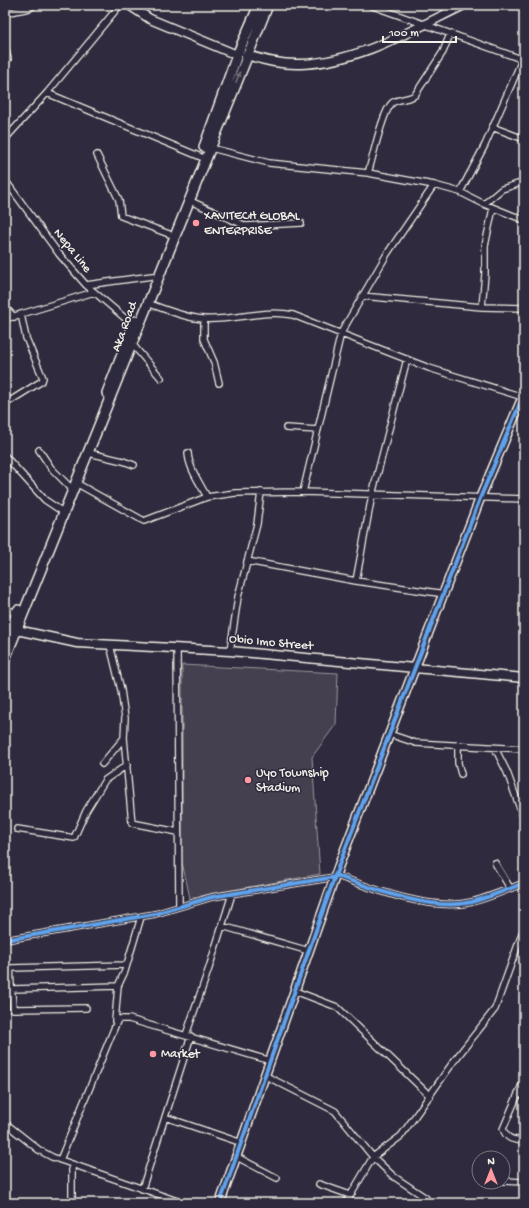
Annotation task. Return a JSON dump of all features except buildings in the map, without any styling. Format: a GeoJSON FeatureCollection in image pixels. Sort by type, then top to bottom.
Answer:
{"type":"FeatureCollection","features":[{"type":"Feature","properties":{"kind":"main road","name":"Aka Road"},"geometry":{"type":"LineString","coordinates":[[5,642],[60,510],[89,453],[133,345],[188,200],[210,148],[259,5]]}},
{"type":"Feature","properties":{"kind":"main road","name":"Aka Road"},"geometry":{"type":"LineString","coordinates":[[5,659],[152,276],[242,55],[268,5]]}},
{"type":"Feature","properties":{"kind":"street"},"geometry":{"type":"LineString","coordinates":[[5,13],[30,8],[34,5]]}},
{"type":"Feature","properties":{"kind":"street"},"geometry":{"type":"LineString","coordinates":[[5,139],[47,93],[120,5]]}},
{"type":"Feature","properties":{"kind":"street"},"geometry":{"type":"LineString","coordinates":[[129,5],[150,19],[242,55],[292,64],[331,61],[356,54],[464,5]]}},
{"type":"Feature","properties":{"kind":"street"},"geometry":{"type":"LineString","coordinates":[[371,5],[523,60],[485,145],[460,192]]}},
{"type":"Feature","properties":{"kind":"street"},"geometry":{"type":"LineString","coordinates":[[368,173],[384,116],[389,106],[396,101],[411,98],[415,95],[443,52],[450,34]]}},
{"type":"Feature","properties":{"kind":"street"},"geometry":{"type":"LineString","coordinates":[[5,47],[8,59]]}},
{"type":"Feature","properties":{"kind":"street"},"geometry":{"type":"LineString","coordinates":[[47,93],[201,157]]}},
{"type":"Feature","properties":{"kind":"street"},"geometry":{"type":"LineString","coordinates":[[492,127],[524,139]]}},
{"type":"Feature","properties":{"kind":"street"},"geometry":{"type":"LineString","coordinates":[[210,148],[269,162],[368,173],[434,185],[460,192],[493,208],[524,220]]}},
{"type":"Feature","properties":{"kind":"street"},"geometry":{"type":"LineString","coordinates":[[96,155],[119,200],[122,216],[169,234]]}},
{"type":"Feature","properties":{"kind":"street","name":"Nepa Line"},"geometry":{"type":"LineString","coordinates":[[5,180],[59,254],[86,285],[133,325]]}},
{"type":"Feature","properties":{"kind":"street"},"geometry":{"type":"LineString","coordinates":[[484,204],[502,189],[524,182]]}},
{"type":"Feature","properties":{"kind":"street"},"geometry":{"type":"LineString","coordinates":[[303,492],[341,333],[387,254],[434,185]]}},
{"type":"Feature","properties":{"kind":"street"},"geometry":{"type":"LineString","coordinates":[[188,200],[246,226],[301,223]]}},
{"type":"Feature","properties":{"kind":"street"},"geometry":{"type":"LineString","coordinates":[[482,306],[485,274],[485,246],[493,208]]}},
{"type":"Feature","properties":{"kind":"street"},"geometry":{"type":"LineString","coordinates":[[86,285],[152,276]]}},
{"type":"Feature","properties":{"kind":"street"},"geometry":{"type":"LineString","coordinates":[[5,319],[94,292]]}},
{"type":"Feature","properties":{"kind":"street"},"geometry":{"type":"LineString","coordinates":[[362,296],[524,308]]}},
{"type":"Feature","properties":{"kind":"street"},"geometry":{"type":"LineString","coordinates":[[148,303],[190,317],[204,319],[283,313],[303,318],[407,359],[485,386],[523,396],[481,496],[445,594],[335,875],[266,1076],[220,1203]]}},
{"type":"Feature","properties":{"kind":"street"},"geometry":{"type":"LineString","coordinates":[[5,307],[14,317]]}},
{"type":"Feature","properties":{"kind":"street"},"geometry":{"type":"LineString","coordinates":[[5,404],[42,381],[43,378],[26,338],[21,314]]}},
{"type":"Feature","properties":{"kind":"street"},"geometry":{"type":"LineString","coordinates":[[204,319],[204,339],[214,362],[219,383]]}},
{"type":"Feature","properties":{"kind":"street"},"geometry":{"type":"LineString","coordinates":[[133,345],[162,378]]}},
{"type":"Feature","properties":{"kind":"street"},"geometry":{"type":"LineString","coordinates":[[356,580],[372,495],[407,359]]}},
{"type":"Feature","properties":{"kind":"street"},"geometry":{"type":"LineString","coordinates":[[286,428],[318,430]]}},
{"type":"Feature","properties":{"kind":"street"},"geometry":{"type":"LineString","coordinates":[[39,450],[51,468],[73,485],[144,520],[207,497],[261,492],[481,496],[524,499]]}},
{"type":"Feature","properties":{"kind":"street"},"geometry":{"type":"LineString","coordinates":[[89,453],[134,465]]}},
{"type":"Feature","properties":{"kind":"street"},"geometry":{"type":"LineString","coordinates":[[188,453],[189,461],[194,473],[207,497]]}},
{"type":"Feature","properties":{"kind":"street"},"geometry":{"type":"LineString","coordinates":[[5,456],[45,500],[60,510]]}},
{"type":"Feature","properties":{"kind":"street"},"geometry":{"type":"LineString","coordinates":[[230,651],[238,598],[257,524],[261,492]]}},
{"type":"Feature","properties":{"kind":"street"},"geometry":{"type":"LineString","coordinates":[[247,561],[445,594]]}},
{"type":"Feature","properties":{"kind":"street"},"geometry":{"type":"LineString","coordinates":[[5,608],[16,614]]}},
{"type":"Feature","properties":{"kind":"street","name":"Obio Imo Street"},"geometry":{"type":"LineString","coordinates":[[17,630],[77,643],[230,651],[524,678]]}},
{"type":"Feature","properties":{"kind":"street"},"geometry":{"type":"LineString","coordinates":[[110,645],[121,690],[125,718],[124,738],[132,823],[178,832]]}},
{"type":"Feature","properties":{"kind":"street"},"geometry":{"type":"LineString","coordinates":[[177,649],[179,906]]}},
{"type":"Feature","properties":{"kind":"street"},"geometry":{"type":"LineString","coordinates":[[389,734],[416,743],[524,749]]}},
{"type":"Feature","properties":{"kind":"street"},"geometry":{"type":"LineString","coordinates":[[102,764],[124,738]]}},
{"type":"Feature","properties":{"kind":"street"},"geometry":{"type":"LineString","coordinates":[[458,745],[458,763],[461,774]]}},
{"type":"Feature","properties":{"kind":"street"},"geometry":{"type":"LineString","coordinates":[[495,748],[507,772],[523,817]]}},
{"type":"Feature","properties":{"kind":"street"},"geometry":{"type":"LineString","coordinates":[[17,829],[74,838],[86,811],[105,780],[127,765]]}},
{"type":"Feature","properties":{"kind":"street"},"geometry":{"type":"LineString","coordinates":[[495,863],[510,888]]}},
{"type":"Feature","properties":{"kind":"street"},"geometry":{"type":"LineString","coordinates":[[335,875],[378,891],[403,898],[454,904],[472,902],[524,883]]}},
{"type":"Feature","properties":{"kind":"street"},"geometry":{"type":"LineString","coordinates":[[5,940],[141,917],[212,897],[335,877],[335,875]]}},
{"type":"Feature","properties":{"kind":"street"},"geometry":{"type":"LineString","coordinates":[[142,1189],[232,894]]}},
{"type":"Feature","properties":{"kind":"street"},"geometry":{"type":"LineString","coordinates":[[60,1160],[115,1020],[118,986],[125,971],[141,917]]}},
{"type":"Feature","properties":{"kind":"street"},"geometry":{"type":"LineString","coordinates":[[222,926],[309,951]]}},
{"type":"Feature","properties":{"kind":"street"},"geometry":{"type":"LineString","coordinates":[[346,1203],[374,1157],[401,1136],[464,1048],[495,1009],[524,928]]}},
{"type":"Feature","properties":{"kind":"street"},"geometry":{"type":"LineString","coordinates":[[86,1008],[13,1008],[12,989],[9,976],[11,968],[126,965]]}},
{"type":"Feature","properties":{"kind":"street"},"geometry":{"type":"LineString","coordinates":[[12,989],[118,986]]}},
{"type":"Feature","properties":{"kind":"street"},"geometry":{"type":"LineString","coordinates":[[295,991],[337,1007],[430,1096]]}},
{"type":"Feature","properties":{"kind":"street"},"geometry":{"type":"LineString","coordinates":[[115,1020],[122,1018],[129,1019],[271,1061]]}},
{"type":"Feature","properties":{"kind":"street"},"geometry":{"type":"LineString","coordinates":[[266,1076],[335,1111],[374,1157],[393,1176],[426,1198],[425,1203]]}},
{"type":"Feature","properties":{"kind":"street"},"geometry":{"type":"LineString","coordinates":[[524,1080],[503,1129],[505,1135],[510,1140],[524,1140]]}},
{"type":"Feature","properties":{"kind":"street"},"geometry":{"type":"LineString","coordinates":[[518,1093],[524,1096]]}},
{"type":"Feature","properties":{"kind":"street"},"geometry":{"type":"LineString","coordinates":[[165,1117],[242,1143]]}},
{"type":"Feature","properties":{"kind":"street"},"geometry":{"type":"LineString","coordinates":[[5,1123],[39,1150],[60,1160],[182,1203]]}},
{"type":"Feature","properties":{"kind":"street"},"geometry":{"type":"LineString","coordinates":[[237,1157],[277,1178]]}},
{"type":"Feature","properties":{"kind":"street"},"geometry":{"type":"LineString","coordinates":[[72,1165],[72,1203]]}},
{"type":"Feature","properties":{"kind":"street"},"geometry":{"type":"LineString","coordinates":[[511,1181],[524,1182]]}},
{"type":"Feature","properties":{"kind":"street"},"geometry":{"type":"LineString","coordinates":[[319,1184],[350,1195]]}},
{"type":"Feature","properties":{"kind":"shaded area","name":"Uyo Township Stadium"},"geometry":{"type":"Polygon","coordinates":[[[182,665],[338,673],[336,724],[312,757],[320,874],[190,898],[182,862],[182,665]]]}},
{"type":"Feature","properties":{"kind":"cycle path"},"geometry":{"type":"LineString","coordinates":[[220,1203],[339,865],[481,496],[524,394]]}},
{"type":"Feature","properties":{"kind":"cycle path"},"geometry":{"type":"LineString","coordinates":[[5,940],[155,914],[212,897],[335,877],[335,875],[403,898],[439,904],[472,902],[492,896],[524,883]]}},
{"type":"Feature","properties":{"kind":"place","name":"XAVITECH GLOBAL ENTERPRISE"},"geometry":{"type":"Point","coordinates":[196,223]}},
{"type":"Feature","properties":{"kind":"place","name":"Uyo Township Stadium"},"geometry":{"type":"Point","coordinates":[248,780]}},
{"type":"Feature","properties":{"kind":"place","name":"Market"},"geometry":{"type":"Point","coordinates":[153,1054]}}]}
